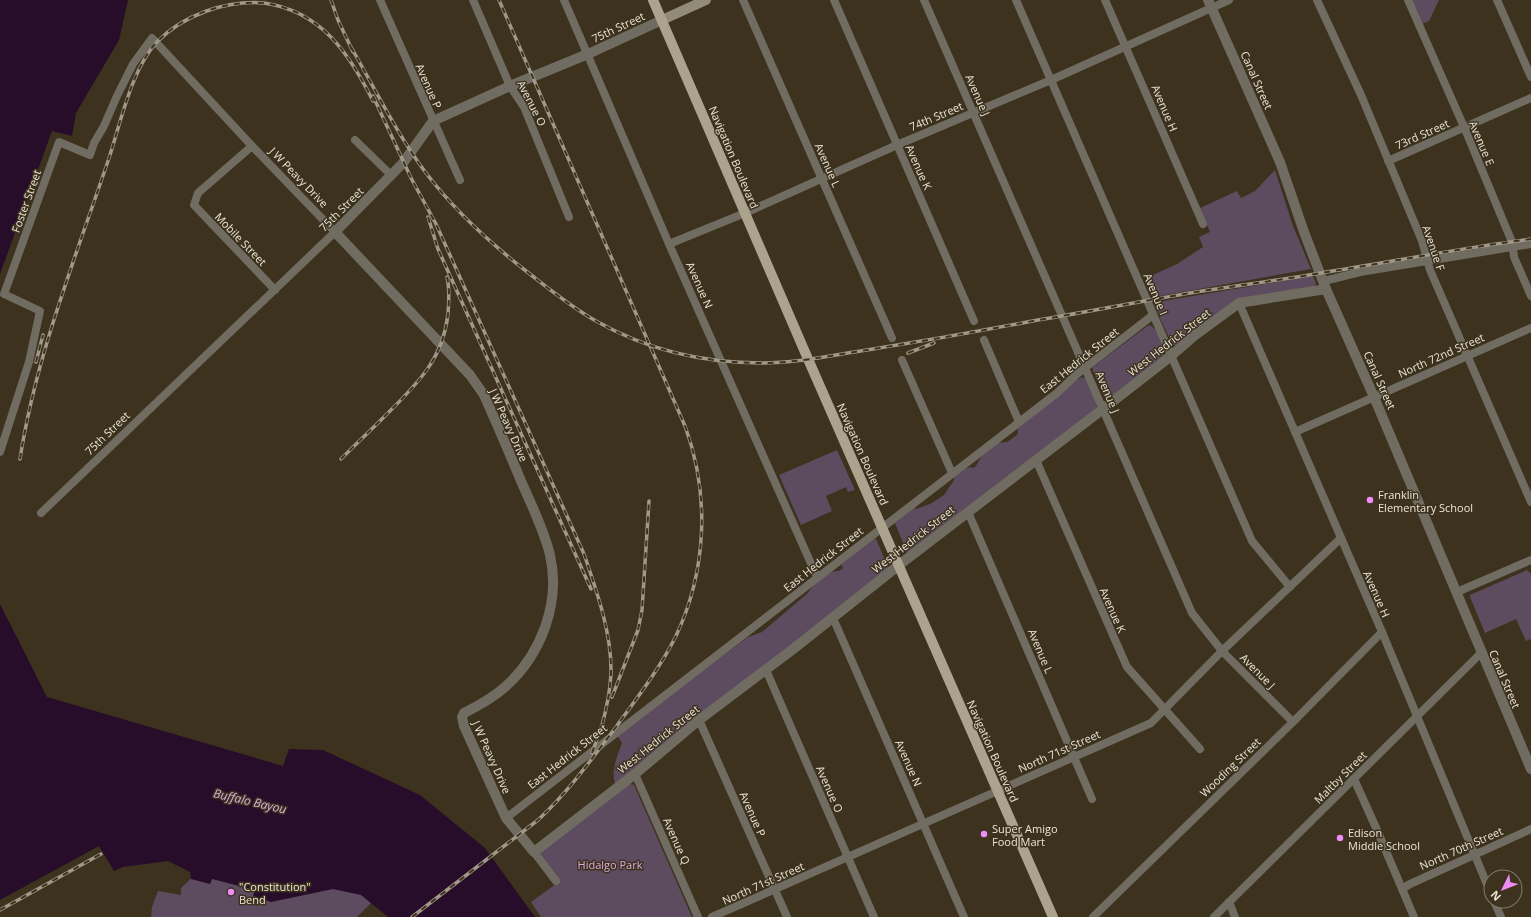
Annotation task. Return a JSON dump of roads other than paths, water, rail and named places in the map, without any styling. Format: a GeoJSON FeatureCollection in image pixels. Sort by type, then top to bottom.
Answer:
{"type":"FeatureCollection","features":[{"type":"Feature","properties":{"kind":"main road","name":"Navigation Boulevard"},"geometry":{"type":"LineString","coordinates":[[653,0],[744,213],[1053,917]]}},
{"type":"Feature","properties":{"kind":"main road","name":"75th Street"},"geometry":{"type":"LineString","coordinates":[[662,20],[706,0]]}},
{"type":"Feature","properties":{"kind":"street","name":"Avenue P"},"geometry":{"type":"LineString","coordinates":[[380,0],[460,180]]}},
{"type":"Feature","properties":{"kind":"street","name":"Avenue O"},"geometry":{"type":"LineString","coordinates":[[473,0],[510,86],[524,107],[569,217]]}},
{"type":"Feature","properties":{"kind":"street","name":"Avenue N"},"geometry":{"type":"LineString","coordinates":[[564,0],[669,244],[817,578]]}},
{"type":"Feature","properties":{"kind":"street","name":"Avenue L"},"geometry":{"type":"LineString","coordinates":[[743,0],[892,338]]}},
{"type":"Feature","properties":{"kind":"street","name":"Avenue K"},"geometry":{"type":"LineString","coordinates":[[834,0],[974,321]]}},
{"type":"Feature","properties":{"kind":"street","name":"Avenue J"},"geometry":{"type":"LineString","coordinates":[[924,0],[1086,367],[1192,613],[1222,651],[1293,722]]}},
{"type":"Feature","properties":{"kind":"street","name":"Avenue I"},"geometry":{"type":"LineString","coordinates":[[1016,0],[1252,541],[1290,588]]}},
{"type":"Feature","properties":{"kind":"street","name":"Avenue H"},"geometry":{"type":"LineString","coordinates":[[1106,0],[1203,224]]}},
{"type":"Feature","properties":{"kind":"street","name":"74th Street"},"geometry":{"type":"LineString","coordinates":[[669,244],[1050,80],[1210,4],[1229,0]]}},
{"type":"Feature","properties":{"kind":"street","name":"Avenue F"},"geometry":{"type":"LineString","coordinates":[[1317,0],[1361,95],[1422,241],[1430,270],[1531,502]]}},
{"type":"Feature","properties":{"kind":"street","name":"Avenue E"},"geometry":{"type":"LineString","coordinates":[[1408,0],[1464,127],[1512,242],[1514,257],[1531,296]]}},
{"type":"Feature","properties":{"kind":"street"},"geometry":{"type":"LineString","coordinates":[[1497,0],[1531,77]]}},
{"type":"Feature","properties":{"kind":"street","name":"Canal Street"},"geometry":{"type":"LineString","coordinates":[[1210,4],[1280,162],[1304,232],[1325,285],[1457,592],[1531,769]]}},
{"type":"Feature","properties":{"kind":"street","name":"75th Street"},"geometry":{"type":"LineString","coordinates":[[41,513],[275,290],[404,163],[433,121],[510,86],[588,54],[662,20]]}},
{"type":"Feature","properties":{"kind":"street","name":"J W Peavy Drive"},"geometry":{"type":"LineString","coordinates":[[152,38],[252,146],[470,375],[484,395],[542,530],[550,556],[553,578],[552,600],[549,618],[535,649],[518,674],[489,700],[464,713],[462,717],[464,726],[506,818],[556,881]]}},
{"type":"Feature","properties":{"kind":"street","name":"Foster Street"},"geometry":{"type":"LineString","coordinates":[[0,452],[29,362],[40,311],[4,294],[59,142],[90,155],[94,143],[104,126],[133,64],[152,38]]}},
{"type":"Feature","properties":{"kind":"street","name":"73rd Street"},"geometry":{"type":"LineString","coordinates":[[1388,161],[1531,98]]}},
{"type":"Feature","properties":{"kind":"street"},"geometry":{"type":"LineString","coordinates":[[355,140],[391,176]]}},
{"type":"Feature","properties":{"kind":"street","name":"Mobile Street"},"geometry":{"type":"LineString","coordinates":[[252,146],[198,193],[194,205],[275,290]]}},
{"type":"Feature","properties":{"kind":"street","name":"West Hedrick Street"},"geometry":{"type":"LineString","coordinates":[[534,852],[635,774],[699,720],[766,670],[899,565],[1172,356],[1194,336],[1239,303],[1325,285],[1360,272],[1531,244]]}},
{"type":"Feature","properties":{"kind":"street","name":"Avenue H"},"geometry":{"type":"LineString","coordinates":[[1239,303],[1382,632],[1483,876]]}},
{"type":"Feature","properties":{"kind":"street","name":"East Hedrick Street"},"geometry":{"type":"LineString","coordinates":[[506,818],[1057,393],[1086,367],[1153,315]]}},
{"type":"Feature","properties":{"kind":"street","name":"North 72nd Street"},"geometry":{"type":"LineString","coordinates":[[1295,432],[1531,328]]}},
{"type":"Feature","properties":{"kind":"street"},"geometry":{"type":"LineString","coordinates":[[984,340],[1019,422]]}},
{"type":"Feature","properties":{"kind":"street"},"geometry":{"type":"LineString","coordinates":[[902,360],[952,473]]}},
{"type":"Feature","properties":{"kind":"street","name":"Avenue K"},"geometry":{"type":"LineString","coordinates":[[1036,460],[1127,667],[1200,749]]}},
{"type":"Feature","properties":{"kind":"street","name":"Avenue L"},"geometry":{"type":"LineString","coordinates":[[968,512],[1092,799]]}},
{"type":"Feature","properties":{"kind":"street","name":"North 71st Street"},"geometry":{"type":"LineString","coordinates":[[712,917],[1151,723],[1222,651],[1341,538]]}},
{"type":"Feature","properties":{"kind":"street"},"geometry":{"type":"LineString","coordinates":[[1457,592],[1531,560]]}},
{"type":"Feature","properties":{"kind":"street","name":"Avenue N"},"geometry":{"type":"LineString","coordinates":[[833,618],[964,917]]}},
{"type":"Feature","properties":{"kind":"street","name":"Wooding Street"},"geometry":{"type":"LineString","coordinates":[[1093,917],[1293,722],[1382,632]]}},
{"type":"Feature","properties":{"kind":"street","name":"Maltby Street"},"geometry":{"type":"LineString","coordinates":[[1214,917],[1481,652]]}},
{"type":"Feature","properties":{"kind":"street","name":"Avenue O"},"geometry":{"type":"LineString","coordinates":[[766,670],[874,917]]}},
{"type":"Feature","properties":{"kind":"street","name":"Avenue P"},"geometry":{"type":"LineString","coordinates":[[699,720],[787,917]]}},
{"type":"Feature","properties":{"kind":"street","name":"Avenue Q"},"geometry":{"type":"LineString","coordinates":[[635,774],[698,917]]}},
{"type":"Feature","properties":{"kind":"street"},"geometry":{"type":"LineString","coordinates":[[1354,779],[1414,917]]}},
{"type":"Feature","properties":{"kind":"street","name":"North 70th Street"},"geometry":{"type":"LineString","coordinates":[[1402,889],[1531,829]]}},
{"type":"Feature","properties":{"kind":"street"},"geometry":{"type":"LineString","coordinates":[[1229,902],[1235,917]]}},
{"type":"Feature","properties":{"kind":"water"},"geometry":{"type":"Polygon","coordinates":[[[0,0],[128,0],[119,40],[76,113],[72,136],[52,131],[0,274],[0,0]]]}},
{"type":"Feature","properties":{"kind":"water","name":"Buffalo Bayou"},"geometry":{"type":"Polygon","coordinates":[[[0,604],[47,697],[283,766],[289,749],[323,750],[420,795],[485,848],[535,917],[388,917],[361,895],[333,889],[271,902],[253,896],[255,890],[212,879],[210,884],[191,879],[190,872],[168,861],[123,867],[114,871],[99,846],[0,900],[0,604]]]}},
{"type":"Feature","properties":{"kind":"railway"},"geometry":{"type":"LineString","coordinates":[[331,0],[338,20],[353,52]]}},
{"type":"Feature","properties":{"kind":"railway"},"geometry":{"type":"LineString","coordinates":[[412,917],[538,820],[579,775],[616,727],[656,671],[676,636],[694,585],[702,532],[698,478],[693,452],[685,426],[499,0]]}},
{"type":"Feature","properties":{"kind":"railway"},"geometry":{"type":"LineString","coordinates":[[20,459],[27,421],[46,345],[70,271],[108,161],[133,82],[148,53],[157,42],[179,24],[206,11],[220,7],[235,4],[264,3],[284,8],[302,15],[331,37],[354,67],[373,101]]}},
{"type":"Feature","properties":{"kind":"railway"},"geometry":{"type":"LineString","coordinates":[[351,47],[415,158],[448,200],[485,237],[551,291],[596,321],[635,340],[656,347],[676,353],[719,361],[775,363],[815,358],[952,336],[1202,291],[1531,239]]}},
{"type":"Feature","properties":{"kind":"railway"},"geometry":{"type":"LineString","coordinates":[[373,96],[411,178],[436,224],[584,554],[603,613],[611,659],[610,688],[601,729]]}},
{"type":"Feature","properties":{"kind":"railway"},"geometry":{"type":"LineString","coordinates":[[428,217],[438,249],[591,589]]}},
{"type":"Feature","properties":{"kind":"railway"},"geometry":{"type":"LineString","coordinates":[[341,459],[409,392],[419,381],[435,357],[441,344],[448,314],[449,291],[447,277]]}},
{"type":"Feature","properties":{"kind":"railway"},"geometry":{"type":"LineString","coordinates":[[36,362],[43,335]]}},
{"type":"Feature","properties":{"kind":"railway"},"geometry":{"type":"LineString","coordinates":[[908,353],[934,343]]}},
{"type":"Feature","properties":{"kind":"railway"},"geometry":{"type":"LineString","coordinates":[[612,697],[638,630],[642,610],[649,501]]}},
{"type":"Feature","properties":{"kind":"railway"},"geometry":{"type":"LineString","coordinates":[[592,753],[602,725]]}},
{"type":"Feature","properties":{"kind":"railway"},"geometry":{"type":"LineString","coordinates":[[0,910],[101,854]]}},
{"type":"Feature","properties":{"kind":"place","name":"Franklin Elementary School"},"geometry":{"type":"Point","coordinates":[1370,500]}},
{"type":"Feature","properties":{"kind":"place","name":"Super Amigo Food Mart"},"geometry":{"type":"Point","coordinates":[984,834]}},
{"type":"Feature","properties":{"kind":"place","name":"Edison Middle School"},"geometry":{"type":"Point","coordinates":[1340,838]}},
{"type":"Feature","properties":{"kind":"place","name":"\"Constitution\" Bend"},"geometry":{"type":"Point","coordinates":[231,892]}},
{"type":"Feature","properties":{"kind":"park label","name":"Hidalgo Park"},"geometry":{"type":"Point","coordinates":[610,864]}}]}
